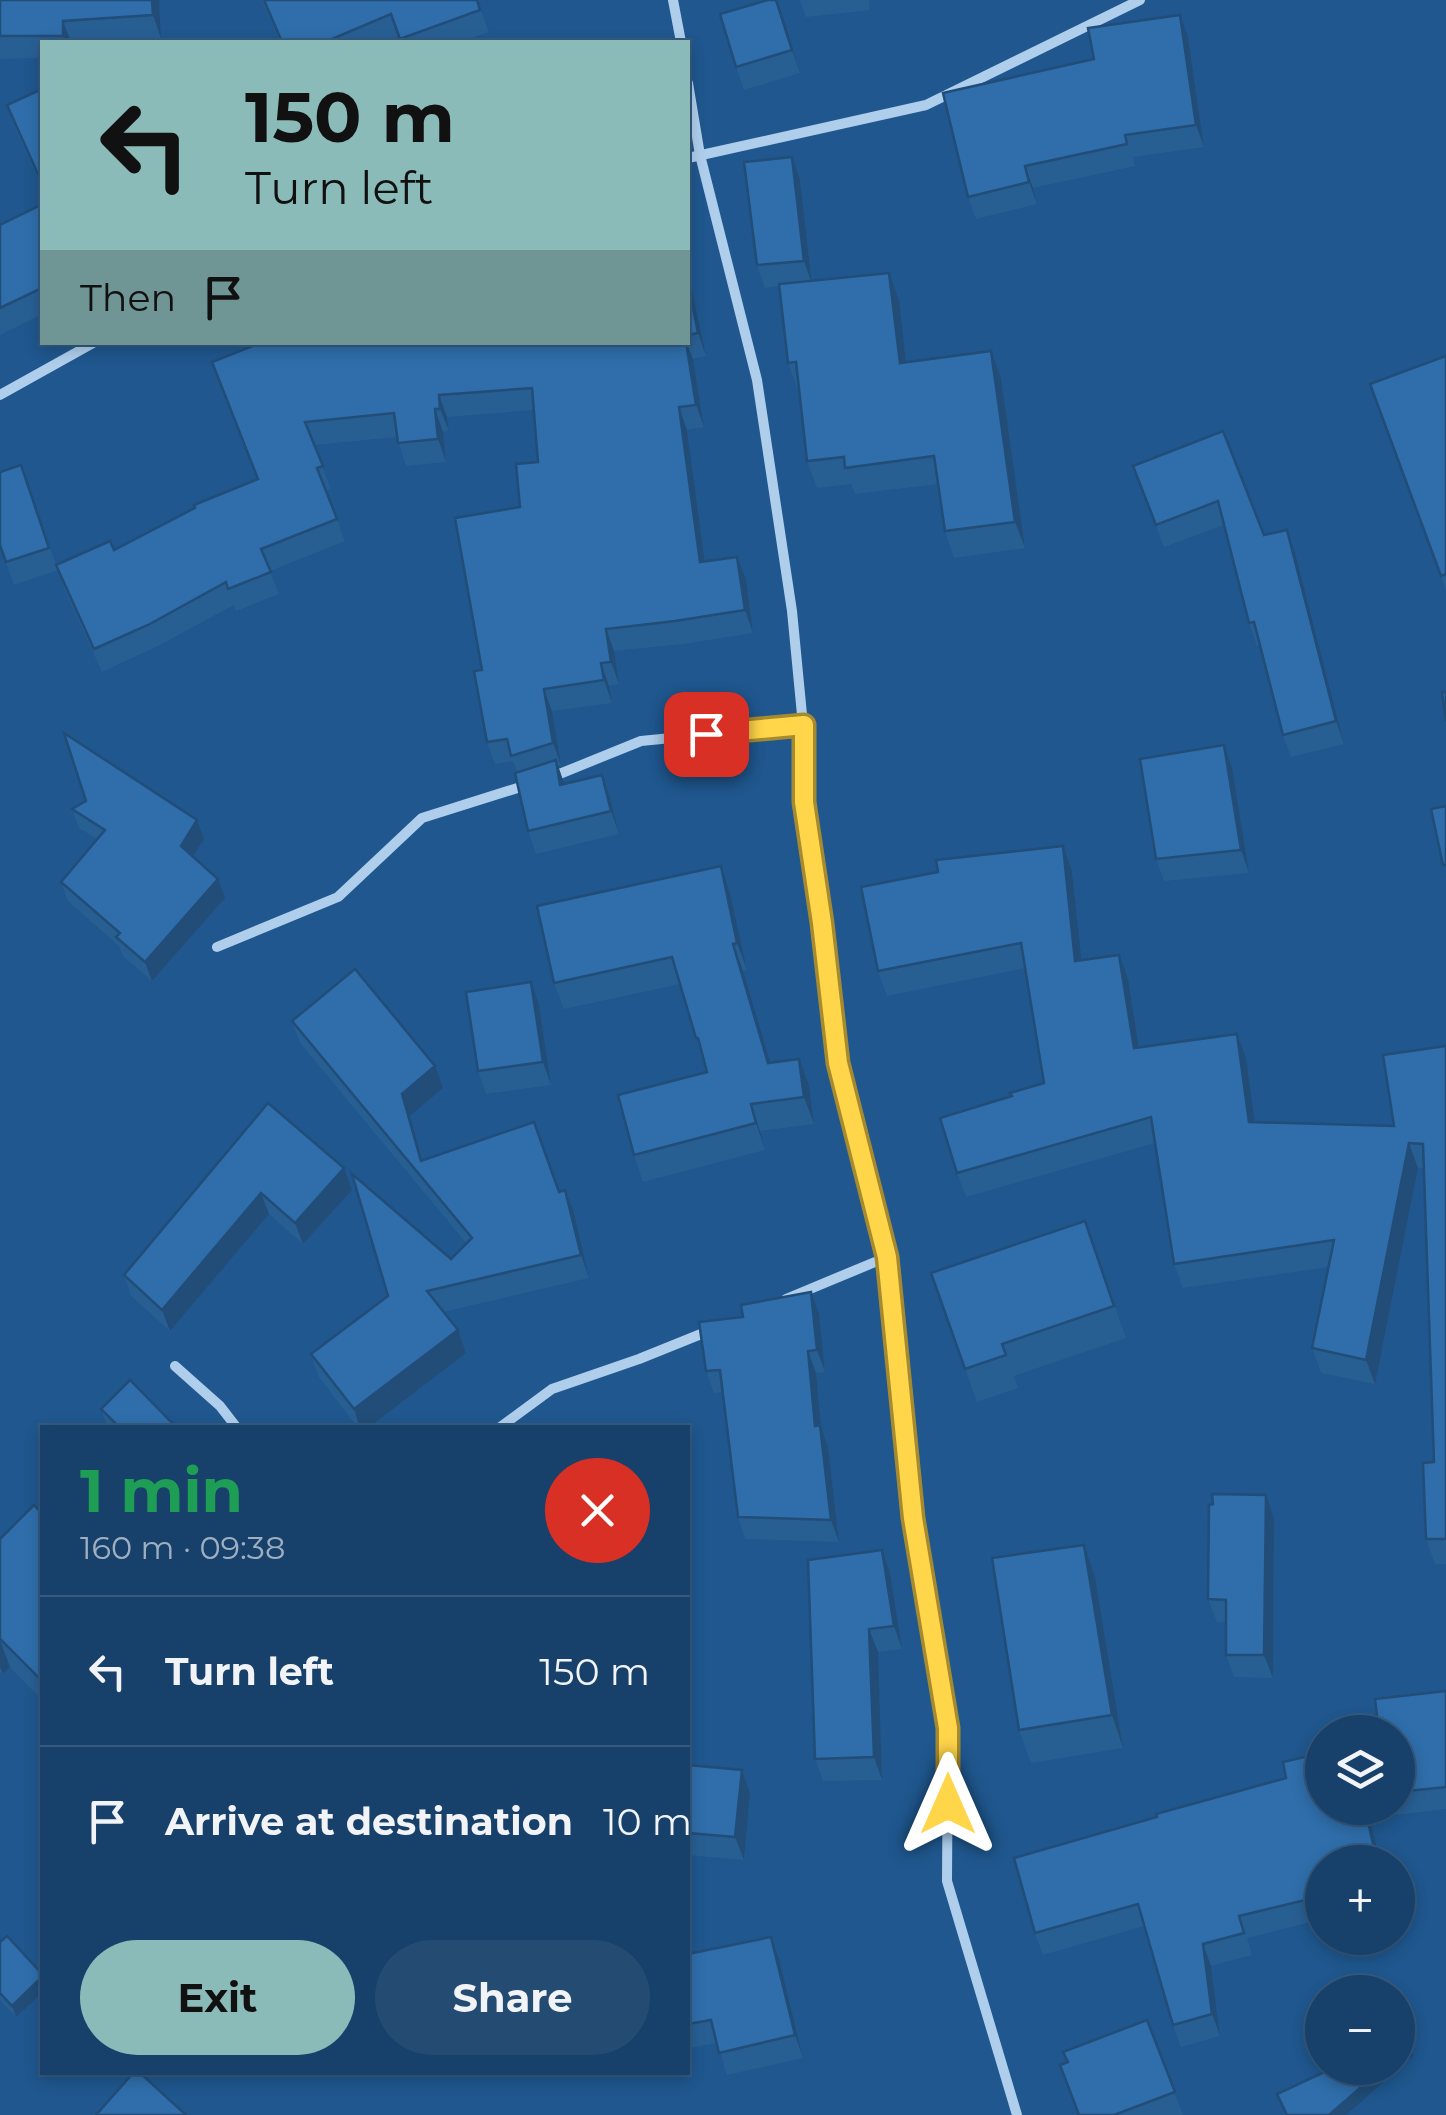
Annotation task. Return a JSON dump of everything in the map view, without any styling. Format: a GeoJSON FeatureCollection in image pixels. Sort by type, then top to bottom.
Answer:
{"type":"FeatureCollection","features":[{"type":"Feature","properties":{"kind":"street"},"geometry":{"type":"LineString","coordinates":[[673,0],[680,40]]}},
{"type":"Feature","properties":{"kind":"street"},"geometry":{"type":"LineString","coordinates":[[690,158],[926,105],[1140,0]]}},
{"type":"Feature","properties":{"kind":"street"},"geometry":{"type":"LineString","coordinates":[[690,95],[700,155],[756,380],[792,611],[804,725],[804,802],[838,1063],[887,1257],[913,1518],[948,1728],[947,1881],[1017,2115]]}},
{"type":"Feature","properties":{"kind":"street"},"geometry":{"type":"LineString","coordinates":[[0,395],[90,345]]}},
{"type":"Feature","properties":{"kind":"street"},"geometry":{"type":"LineString","coordinates":[[217,948],[338,897],[422,818],[561,775],[641,741],[804,725]]}},
{"type":"Feature","properties":{"kind":"street"},"geometry":{"type":"LineString","coordinates":[[781,1301],[887,1257]]}},
{"type":"Feature","properties":{"kind":"street"},"geometry":{"type":"LineString","coordinates":[[503,1425],[552,1388],[728,1323]]}},
{"type":"Feature","properties":{"kind":"street"},"geometry":{"type":"LineString","coordinates":[[175,1366],[220,1406],[235,1425]]}},
{"type":"Feature","properties":{"kind":"building"},"geometry":{"type":"Polygon","coordinates":[[[0,0],[152,0],[153,15],[63,21],[63,36],[0,36],[0,0]]]}},
{"type":"Feature","properties":{"kind":"building"},"geometry":{"type":"Polygon","coordinates":[[[264,0],[477,0],[480,10],[400,39],[391,14],[330,40],[281,40],[264,0]]]}},
{"type":"Feature","properties":{"kind":"building"},"geometry":{"type":"Polygon","coordinates":[[[776,0],[792,50],[736,67],[720,14],[776,0]]]}},
{"type":"Feature","properties":{"kind":"building"},"geometry":{"type":"Polygon","coordinates":[[[1180,15],[1196,125],[1125,135],[1127,144],[1025,166],[1029,182],[968,197],[943,93],[1094,59],[1088,28],[1180,15]]]}},
{"type":"Feature","properties":{"kind":"building"},"geometry":{"type":"Polygon","coordinates":[[[40,90],[40,179],[7,105],[40,90]]]}},
{"type":"Feature","properties":{"kind":"building"},"geometry":{"type":"Polygon","coordinates":[[[792,157],[804,261],[757,265],[744,162],[792,157]]]}},
{"type":"Feature","properties":{"kind":"building"},"geometry":{"type":"Polygon","coordinates":[[[40,205],[40,289],[0,308],[0,225],[40,205]]]}},
{"type":"Feature","properties":{"kind":"building"},"geometry":{"type":"Polygon","coordinates":[[[889,273],[900,363],[991,351],[1015,522],[945,531],[934,456],[845,468],[844,457],[807,461],[796,362],[788,363],[779,284],[889,273]]]}},
{"type":"Feature","properties":{"kind":"building"},"geometry":{"type":"Polygon","coordinates":[[[690,294],[698,333],[690,335],[690,294]]]}},
{"type":"Feature","properties":{"kind":"building"},"geometry":{"type":"Polygon","coordinates":[[[255,345],[686,345],[696,405],[679,407],[700,562],[737,557],[745,610],[606,629],[611,662],[601,663],[604,680],[544,689],[553,743],[511,756],[507,739],[487,742],[474,671],[482,670],[455,518],[520,507],[516,464],[538,462],[532,388],[439,395],[440,409],[435,409],[438,439],[398,443],[394,413],[305,422],[323,466],[317,468],[337,519],[261,549],[271,572],[228,589],[226,582],[148,625],[94,649],[56,565],[110,541],[114,550],[195,508],[194,505],[258,479],[212,362],[255,345]]]}},
{"type":"Feature","properties":{"kind":"building"},"geometry":{"type":"Polygon","coordinates":[[[1446,356],[1446,574],[1441,576],[1370,384],[1446,356]]]}},
{"type":"Feature","properties":{"kind":"building"},"geometry":{"type":"Polygon","coordinates":[[[1223,431],[1264,535],[1287,530],[1336,721],[1283,735],[1218,501],[1156,525],[1133,466],[1223,431]]]}},
{"type":"Feature","properties":{"kind":"building"},"geometry":{"type":"Polygon","coordinates":[[[21,465],[49,548],[6,562],[0,545],[0,472],[21,465]]]}},
{"type":"Feature","properties":{"kind":"building"},"geometry":{"type":"Polygon","coordinates":[[[64,733],[197,820],[181,846],[218,879],[145,962],[116,937],[120,933],[61,882],[105,830],[72,809],[86,801],[64,733]]]}},
{"type":"Feature","properties":{"kind":"building"},"geometry":{"type":"Polygon","coordinates":[[[1224,745],[1241,850],[1156,859],[1140,759],[1224,745]]]}},
{"type":"Feature","properties":{"kind":"building"},"geometry":{"type":"Polygon","coordinates":[[[556,760],[560,785],[602,775],[611,811],[528,831],[515,773],[556,760]]]}},
{"type":"Feature","properties":{"kind":"building"},"geometry":{"type":"Polygon","coordinates":[[[1446,806],[1446,865],[1443,865],[1431,809],[1446,806]]]}},
{"type":"Feature","properties":{"kind":"building"},"geometry":{"type":"Polygon","coordinates":[[[1063,846],[1075,961],[1119,955],[1134,1048],[1237,1034],[1249,1122],[1394,1126],[1383,1055],[1446,1046],[1446,1539],[1426,1539],[1423,1463],[1434,1462],[1423,1144],[1409,1143],[1366,1360],[1312,1348],[1334,1240],[1174,1264],[1151,1117],[957,1173],[940,1118],[1044,1083],[1021,943],[878,971],[861,887],[938,872],[936,860],[1063,846]]]}},
{"type":"Feature","properties":{"kind":"building"},"geometry":{"type":"Polygon","coordinates":[[[721,866],[737,943],[733,944],[768,1063],[799,1059],[804,1097],[751,1104],[756,1123],[634,1155],[618,1095],[707,1072],[672,957],[554,983],[537,906],[721,866]]]}},
{"type":"Feature","properties":{"kind":"building"},"geometry":{"type":"Polygon","coordinates":[[[355,969],[435,1066],[402,1094],[421,1161],[534,1122],[559,1192],[565,1190],[581,1255],[427,1291],[458,1330],[354,1409],[311,1354],[388,1296],[352,1174],[451,1259],[472,1238],[292,1021],[355,969]]]}},
{"type":"Feature","properties":{"kind":"building"},"geometry":{"type":"Polygon","coordinates":[[[531,982],[543,1062],[478,1071],[466,992],[531,982]]]}},
{"type":"Feature","properties":{"kind":"building"},"geometry":{"type":"Polygon","coordinates":[[[268,1103],[344,1168],[295,1223],[261,1193],[162,1310],[124,1275],[268,1103]]]}},
{"type":"Feature","properties":{"kind":"building"},"geometry":{"type":"Polygon","coordinates":[[[1085,1221],[1114,1306],[1002,1344],[1006,1355],[965,1369],[931,1273],[1085,1221]]]}},
{"type":"Feature","properties":{"kind":"building"},"geometry":{"type":"Polygon","coordinates":[[[811,1292],[817,1350],[808,1351],[815,1426],[820,1425],[831,1520],[738,1517],[720,1370],[706,1371],[699,1322],[743,1317],[741,1305],[811,1292]]]}},
{"type":"Feature","properties":{"kind":"building"},"geometry":{"type":"Polygon","coordinates":[[[130,1380],[174,1425],[117,1425],[101,1409],[130,1380]]]}},
{"type":"Feature","properties":{"kind":"building"},"geometry":{"type":"Polygon","coordinates":[[[1212,1494],[1266,1495],[1264,1655],[1226,1655],[1226,1600],[1208,1599],[1212,1494]]]}},
{"type":"Feature","properties":{"kind":"building"},"geometry":{"type":"Polygon","coordinates":[[[34,1505],[40,1511],[40,1679],[0,1639],[0,1539],[34,1505]]]}},
{"type":"Feature","properties":{"kind":"building"},"geometry":{"type":"Polygon","coordinates":[[[1084,1545],[1112,1715],[1019,1730],[992,1558],[1084,1545]]]}},
{"type":"Feature","properties":{"kind":"building"},"geometry":{"type":"Polygon","coordinates":[[[882,1550],[894,1626],[869,1629],[874,1757],[815,1759],[808,1560],[882,1550]]]}},
{"type":"Feature","properties":{"kind":"building"},"geometry":{"type":"Polygon","coordinates":[[[1446,1691],[1446,1787],[1415,1790],[1415,1715],[1377,1715],[1375,1699],[1446,1691]]]}},
{"type":"Feature","properties":{"kind":"building"},"geometry":{"type":"Polygon","coordinates":[[[1305,1757],[1305,1825],[1369,1825],[1373,1845],[1305,1845],[1305,1900],[1239,1916],[1244,1933],[1203,1944],[1212,2014],[1173,2025],[1138,1904],[1035,1933],[1014,1858],[1286,1778],[1283,1762],[1305,1757]]]}},
{"type":"Feature","properties":{"kind":"building"},"geometry":{"type":"Polygon","coordinates":[[[690,1765],[742,1770],[735,1837],[690,1833],[690,1765]]]}},
{"type":"Feature","properties":{"kind":"building"},"geometry":{"type":"Polygon","coordinates":[[[7,1936],[40,1972],[40,1979],[12,2006],[0,1993],[0,1942],[7,1936]]]}},
{"type":"Feature","properties":{"kind":"building"},"geometry":{"type":"Polygon","coordinates":[[[771,1937],[795,2035],[719,2053],[711,2020],[690,2024],[690,1954],[771,1937]]]}},
{"type":"Feature","properties":{"kind":"building"},"geometry":{"type":"Polygon","coordinates":[[[1147,2020],[1175,2092],[1114,2115],[1079,2115],[1060,2065],[1068,2062],[1063,2052],[1147,2020]]]}},
{"type":"Feature","properties":{"kind":"building"},"geometry":{"type":"Polygon","coordinates":[[[131,2075],[142,2075],[186,2115],[96,2115],[131,2075]]]}},
{"type":"Feature","properties":{"kind":"building"},"geometry":{"type":"Polygon","coordinates":[[[1305,2081],[1305,2085],[1363,2085],[1329,2115],[1287,2115],[1277,2094],[1305,2081]]]}},
{"type":"Feature","properties":{"kind":"route"},"geometry":{"type":"LineString","coordinates":[[706,734],[804,725],[804,802],[838,1063],[887,1257],[913,1518],[948,1728],[948,1804]]}}]}
